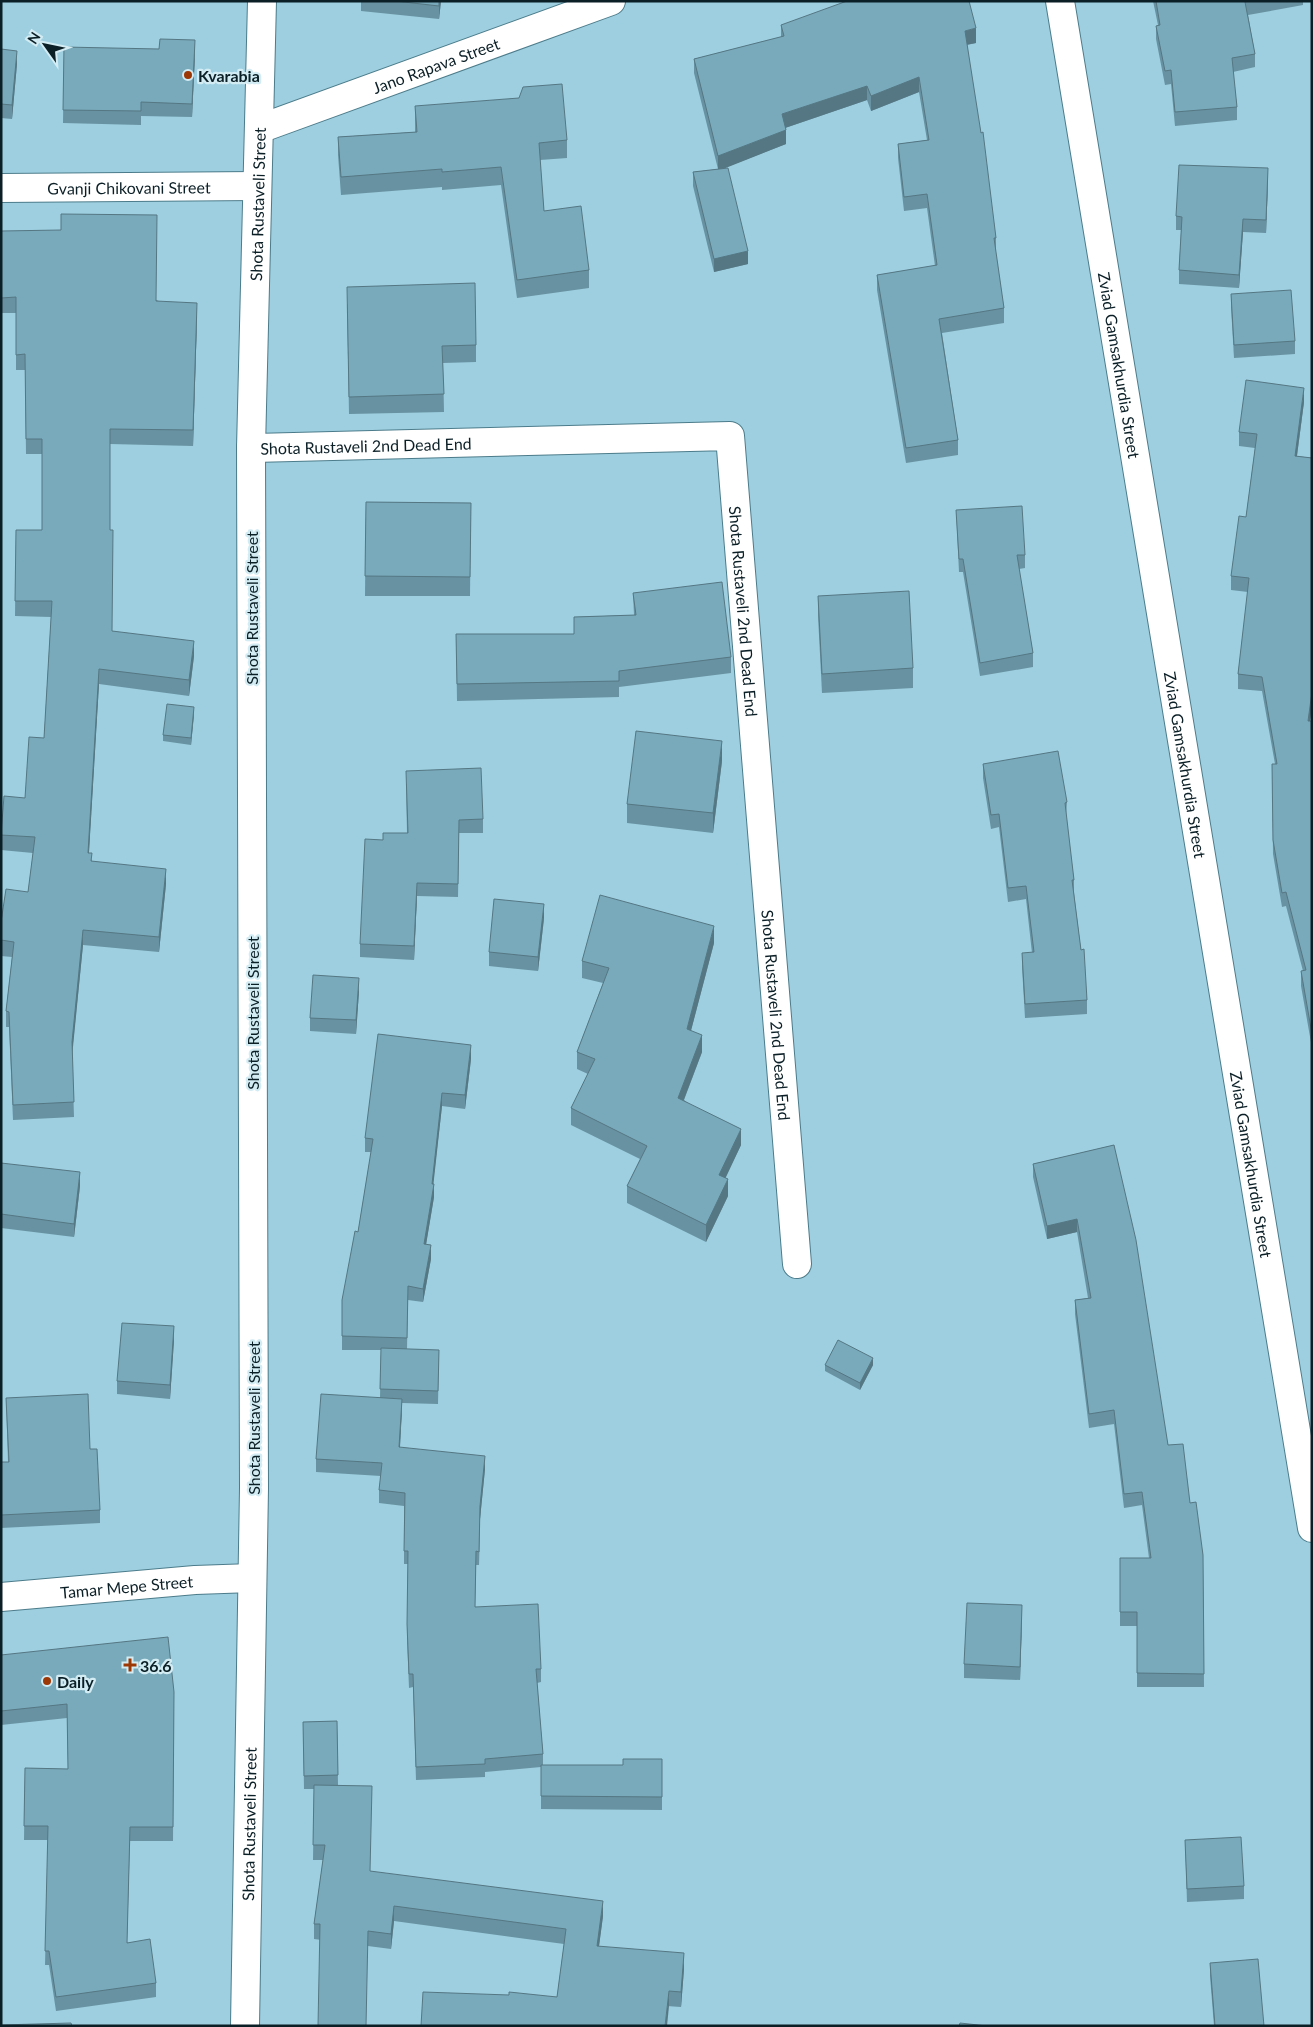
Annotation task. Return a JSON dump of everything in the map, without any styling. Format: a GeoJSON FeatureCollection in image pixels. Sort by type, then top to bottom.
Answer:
{"type":"FeatureCollection","features":[{"type":"Feature","properties":{"kind":"street","name":"Shota Rustaveli Street"},"geometry":{"type":"LineString","coordinates":[[245,2026],[254,1488],[251,448],[262,1]]}},
{"type":"Feature","properties":{"kind":"street","name":"Jano Rapava Street"},"geometry":{"type":"LineString","coordinates":[[259,129],[611,1]]}},
{"type":"Feature","properties":{"kind":"street","name":"Zviad Gamsakhurdia Street"},"geometry":{"type":"LineString","coordinates":[[1060,1],[1307,1467],[1312,1528]]}},
{"type":"Feature","properties":{"kind":"street","name":"Gvanji Chikovani Street"},"geometry":{"type":"LineString","coordinates":[[1,188],[257,186]]}},
{"type":"Feature","properties":{"kind":"street","name":"Shota Rustaveli 2nd Dead End"},"geometry":{"type":"LineString","coordinates":[[251,448],[730,436],[798,1264]]}},
{"type":"Feature","properties":{"kind":"street","name":"Tamar Mepe Street"},"geometry":{"type":"LineString","coordinates":[[1,1597],[195,1580],[252,1578]]}},
{"type":"Feature","properties":{"kind":"building"},"geometry":{"type":"Polygon","coordinates":[[[395,1],[439,1],[439,6],[395,1]]]}},
{"type":"Feature","properties":{"kind":"building"},"geometry":{"type":"Polygon","coordinates":[[[847,1],[969,1],[976,28],[965,31],[981,133],[983,132],[996,238],[994,238],[1004,308],[939,319],[958,440],[906,448],[877,275],[937,265],[927,194],[904,197],[898,144],[929,140],[919,77],[871,96],[867,86],[782,114],[786,130],[718,156],[694,59],[784,36],[781,25],[847,1]]]}},
{"type":"Feature","properties":{"kind":"building"},"geometry":{"type":"Polygon","coordinates":[[[1156,1],[1249,1],[1245,2],[1255,54],[1232,58],[1237,107],[1175,112],[1171,70],[1165,71],[1156,26],[1160,25],[1156,1]]]}},
{"type":"Feature","properties":{"kind":"building"},"geometry":{"type":"Polygon","coordinates":[[[160,39],[195,40],[192,104],[141,102],[141,111],[63,110],[64,47],[159,49],[160,39]]]}},
{"type":"Feature","properties":{"kind":"building"},"geometry":{"type":"Polygon","coordinates":[[[1,49],[17,51],[12,105],[1,104],[1,49]]]}},
{"type":"Feature","properties":{"kind":"building"},"geometry":{"type":"Polygon","coordinates":[[[562,84],[567,140],[539,143],[544,211],[581,206],[589,270],[517,280],[501,167],[442,172],[442,169],[341,177],[338,137],[417,132],[415,106],[519,98],[523,87],[562,84]]]}},
{"type":"Feature","properties":{"kind":"building"},"geometry":{"type":"Polygon","coordinates":[[[1179,165],[1268,168],[1266,220],[1243,219],[1239,275],[1179,270],[1182,217],[1176,216],[1179,165]]]}},
{"type":"Feature","properties":{"kind":"building"},"geometry":{"type":"Polygon","coordinates":[[[728,168],[748,251],[714,259],[693,172],[728,168]]]}},
{"type":"Feature","properties":{"kind":"building"},"geometry":{"type":"Polygon","coordinates":[[[61,214],[157,215],[156,301],[197,303],[193,430],[110,429],[110,530],[113,530],[112,631],[194,641],[189,680],[99,669],[88,853],[92,853],[91,861],[166,869],[159,937],[83,930],[72,1042],[74,1102],[13,1105],[9,1012],[6,1011],[14,942],[1,940],[1,922],[6,889],[28,892],[35,837],[1,835],[4,796],[25,798],[29,737],[44,738],[52,601],[15,601],[16,530],[42,530],[42,439],[26,439],[25,354],[16,355],[16,297],[1,298],[1,231],[61,230],[61,214]]]}},
{"type":"Feature","properties":{"kind":"building"},"geometry":{"type":"Polygon","coordinates":[[[475,283],[476,345],[442,346],[444,394],[349,397],[347,287],[475,283]]]}},
{"type":"Feature","properties":{"kind":"building"},"geometry":{"type":"Polygon","coordinates":[[[1291,290],[1295,341],[1234,345],[1231,294],[1291,290]]]}},
{"type":"Feature","properties":{"kind":"building"},"geometry":{"type":"Polygon","coordinates":[[[1246,380],[1304,388],[1295,456],[1312,458],[1312,692],[1308,721],[1312,721],[1312,1034],[1301,971],[1306,970],[1286,892],[1282,893],[1273,840],[1272,764],[1277,764],[1262,677],[1238,674],[1249,578],[1231,576],[1239,516],[1246,517],[1257,434],[1239,432],[1246,380]]]}},
{"type":"Feature","properties":{"kind":"building"},"geometry":{"type":"Polygon","coordinates":[[[366,502],[471,503],[470,577],[365,576],[366,502]]]}},
{"type":"Feature","properties":{"kind":"building"},"geometry":{"type":"Polygon","coordinates":[[[1022,506],[1025,555],[1017,555],[1033,653],[980,663],[963,559],[959,559],[956,510],[1022,506]]]}},
{"type":"Feature","properties":{"kind":"building"},"geometry":{"type":"Polygon","coordinates":[[[722,582],[731,657],[619,671],[619,681],[457,684],[456,634],[574,634],[574,617],[636,615],[633,593],[722,582]]]}},
{"type":"Feature","properties":{"kind":"building"},"geometry":{"type":"Polygon","coordinates":[[[909,591],[913,668],[822,674],[818,596],[909,591]]]}},
{"type":"Feature","properties":{"kind":"building"},"geometry":{"type":"Polygon","coordinates":[[[167,704],[194,707],[191,738],[163,735],[167,704]]]}},
{"type":"Feature","properties":{"kind":"building"},"geometry":{"type":"Polygon","coordinates":[[[636,731],[722,741],[713,813],[627,804],[636,731]]]}},
{"type":"Feature","properties":{"kind":"building"},"geometry":{"type":"Polygon","coordinates":[[[1058,751],[1067,802],[1065,803],[1074,880],[1072,880],[1081,950],[1084,949],[1087,1000],[1025,1004],[1022,953],[1034,952],[1026,886],[1008,888],[999,814],[991,815],[983,764],[1058,751]]]}},
{"type":"Feature","properties":{"kind":"building"},"geometry":{"type":"Polygon","coordinates":[[[481,768],[483,819],[459,820],[458,884],[417,883],[414,946],[360,944],[365,839],[383,840],[383,833],[408,833],[406,771],[481,768]]]}},
{"type":"Feature","properties":{"kind":"building"},"geometry":{"type":"Polygon","coordinates":[[[600,895],[714,926],[687,1029],[702,1035],[678,1098],[741,1129],[719,1175],[728,1179],[706,1225],[627,1186],[647,1146],[571,1108],[595,1059],[577,1052],[609,968],[582,961],[600,895]]]}},
{"type":"Feature","properties":{"kind":"building"},"geometry":{"type":"Polygon","coordinates":[[[494,899],[544,904],[538,957],[489,952],[494,899]]]}},
{"type":"Feature","properties":{"kind":"building"},"geometry":{"type":"Polygon","coordinates":[[[313,975],[359,978],[356,1020],[310,1018],[313,975]]]}},
{"type":"Feature","properties":{"kind":"building"},"geometry":{"type":"Polygon","coordinates":[[[378,1034],[471,1045],[465,1095],[442,1093],[432,1184],[434,1184],[424,1244],[431,1245],[423,1289],[408,1286],[407,1338],[342,1336],[342,1300],[355,1231],[358,1232],[373,1139],[365,1138],[378,1034]]]}},
{"type":"Feature","properties":{"kind":"building"},"geometry":{"type":"Polygon","coordinates":[[[1114,1145],[1136,1240],[1168,1445],[1183,1444],[1190,1503],[1196,1502],[1203,1555],[1204,1674],[1137,1673],[1137,1612],[1120,1612],[1120,1558],[1151,1558],[1142,1492],[1124,1494],[1114,1410],[1089,1414],[1075,1300],[1091,1298],[1077,1219],[1047,1226],[1033,1164],[1114,1145]]]}},
{"type":"Feature","properties":{"kind":"building"},"geometry":{"type":"Polygon","coordinates":[[[1,1163],[80,1172],[74,1224],[1,1214],[1,1163]]]}},
{"type":"Feature","properties":{"kind":"building"},"geometry":{"type":"Polygon","coordinates":[[[122,1323],[174,1326],[170,1385],[117,1381],[122,1323]]]}},
{"type":"Feature","properties":{"kind":"building"},"geometry":{"type":"Polygon","coordinates":[[[838,1340],[873,1358],[860,1383],[825,1365],[838,1340]]]}},
{"type":"Feature","properties":{"kind":"building"},"geometry":{"type":"Polygon","coordinates":[[[381,1348],[439,1350],[438,1391],[380,1389],[381,1348]]]}},
{"type":"Feature","properties":{"kind":"building"},"geometry":{"type":"Polygon","coordinates":[[[88,1394],[90,1449],[97,1449],[100,1510],[1,1515],[1,1462],[9,1462],[6,1398],[88,1394]]]}},
{"type":"Feature","properties":{"kind":"building"},"geometry":{"type":"Polygon","coordinates":[[[321,1394],[402,1399],[399,1447],[485,1456],[480,1506],[479,1552],[476,1551],[475,1607],[538,1604],[541,1669],[536,1669],[543,1754],[485,1759],[485,1764],[416,1767],[413,1674],[409,1674],[407,1624],[408,1551],[404,1551],[405,1493],[379,1490],[382,1463],[316,1459],[321,1394]]]}},
{"type":"Feature","properties":{"kind":"building"},"geometry":{"type":"Polygon","coordinates":[[[967,1603],[1022,1605],[1020,1667],[964,1664],[967,1603]]]}},
{"type":"Feature","properties":{"kind":"building"},"geometry":{"type":"Polygon","coordinates":[[[168,1637],[174,1692],[173,1827],[130,1827],[127,1943],[150,1939],[156,1983],[56,1997],[49,1951],[45,1951],[48,1826],[24,1826],[25,1768],[68,1769],[67,1704],[1,1711],[1,1655],[168,1637]]]}},
{"type":"Feature","properties":{"kind":"building"},"geometry":{"type":"Polygon","coordinates":[[[337,1721],[338,1775],[304,1776],[303,1722],[337,1721]]]}},
{"type":"Feature","properties":{"kind":"building"},"geometry":{"type":"Polygon","coordinates":[[[623,1759],[662,1759],[662,1797],[541,1796],[541,1765],[623,1765],[623,1759]]]}},
{"type":"Feature","properties":{"kind":"building"},"geometry":{"type":"Polygon","coordinates":[[[314,1785],[372,1786],[370,1871],[603,1901],[597,1946],[684,1953],[681,1992],[669,1991],[665,2026],[421,2026],[423,1992],[509,1995],[509,1992],[557,1997],[566,1929],[394,1906],[391,1934],[368,1931],[366,2026],[318,2026],[320,1924],[314,1924],[325,1845],[313,1845],[314,1785]]]}},
{"type":"Feature","properties":{"kind":"building"},"geometry":{"type":"Polygon","coordinates":[[[1241,1837],[1244,1886],[1187,1889],[1185,1840],[1241,1837]]]}},
{"type":"Feature","properties":{"kind":"building"},"geometry":{"type":"Polygon","coordinates":[[[1258,1959],[1264,2026],[1215,2026],[1210,1963],[1258,1959]]]}},
{"type":"Feature","properties":{"kind":"building"},"geometry":{"type":"Polygon","coordinates":[[[71,2023],[72,2026],[1,2026],[1,2025],[71,2023]]]}},
{"type":"Feature","properties":{"kind":"building"},"geometry":{"type":"Polygon","coordinates":[[[960,2023],[987,2026],[959,2026],[960,2023]]]}},
{"type":"Feature","properties":{"kind":"place","name":"Kvarabia"},"geometry":{"type":"Point","coordinates":[188,75]}},
{"type":"Feature","properties":{"kind":"place","name":"36.6"},"geometry":{"type":"Point","coordinates":[130,1665]}},
{"type":"Feature","properties":{"kind":"place","name":"Daily"},"geometry":{"type":"Point","coordinates":[47,1681]}}]}
